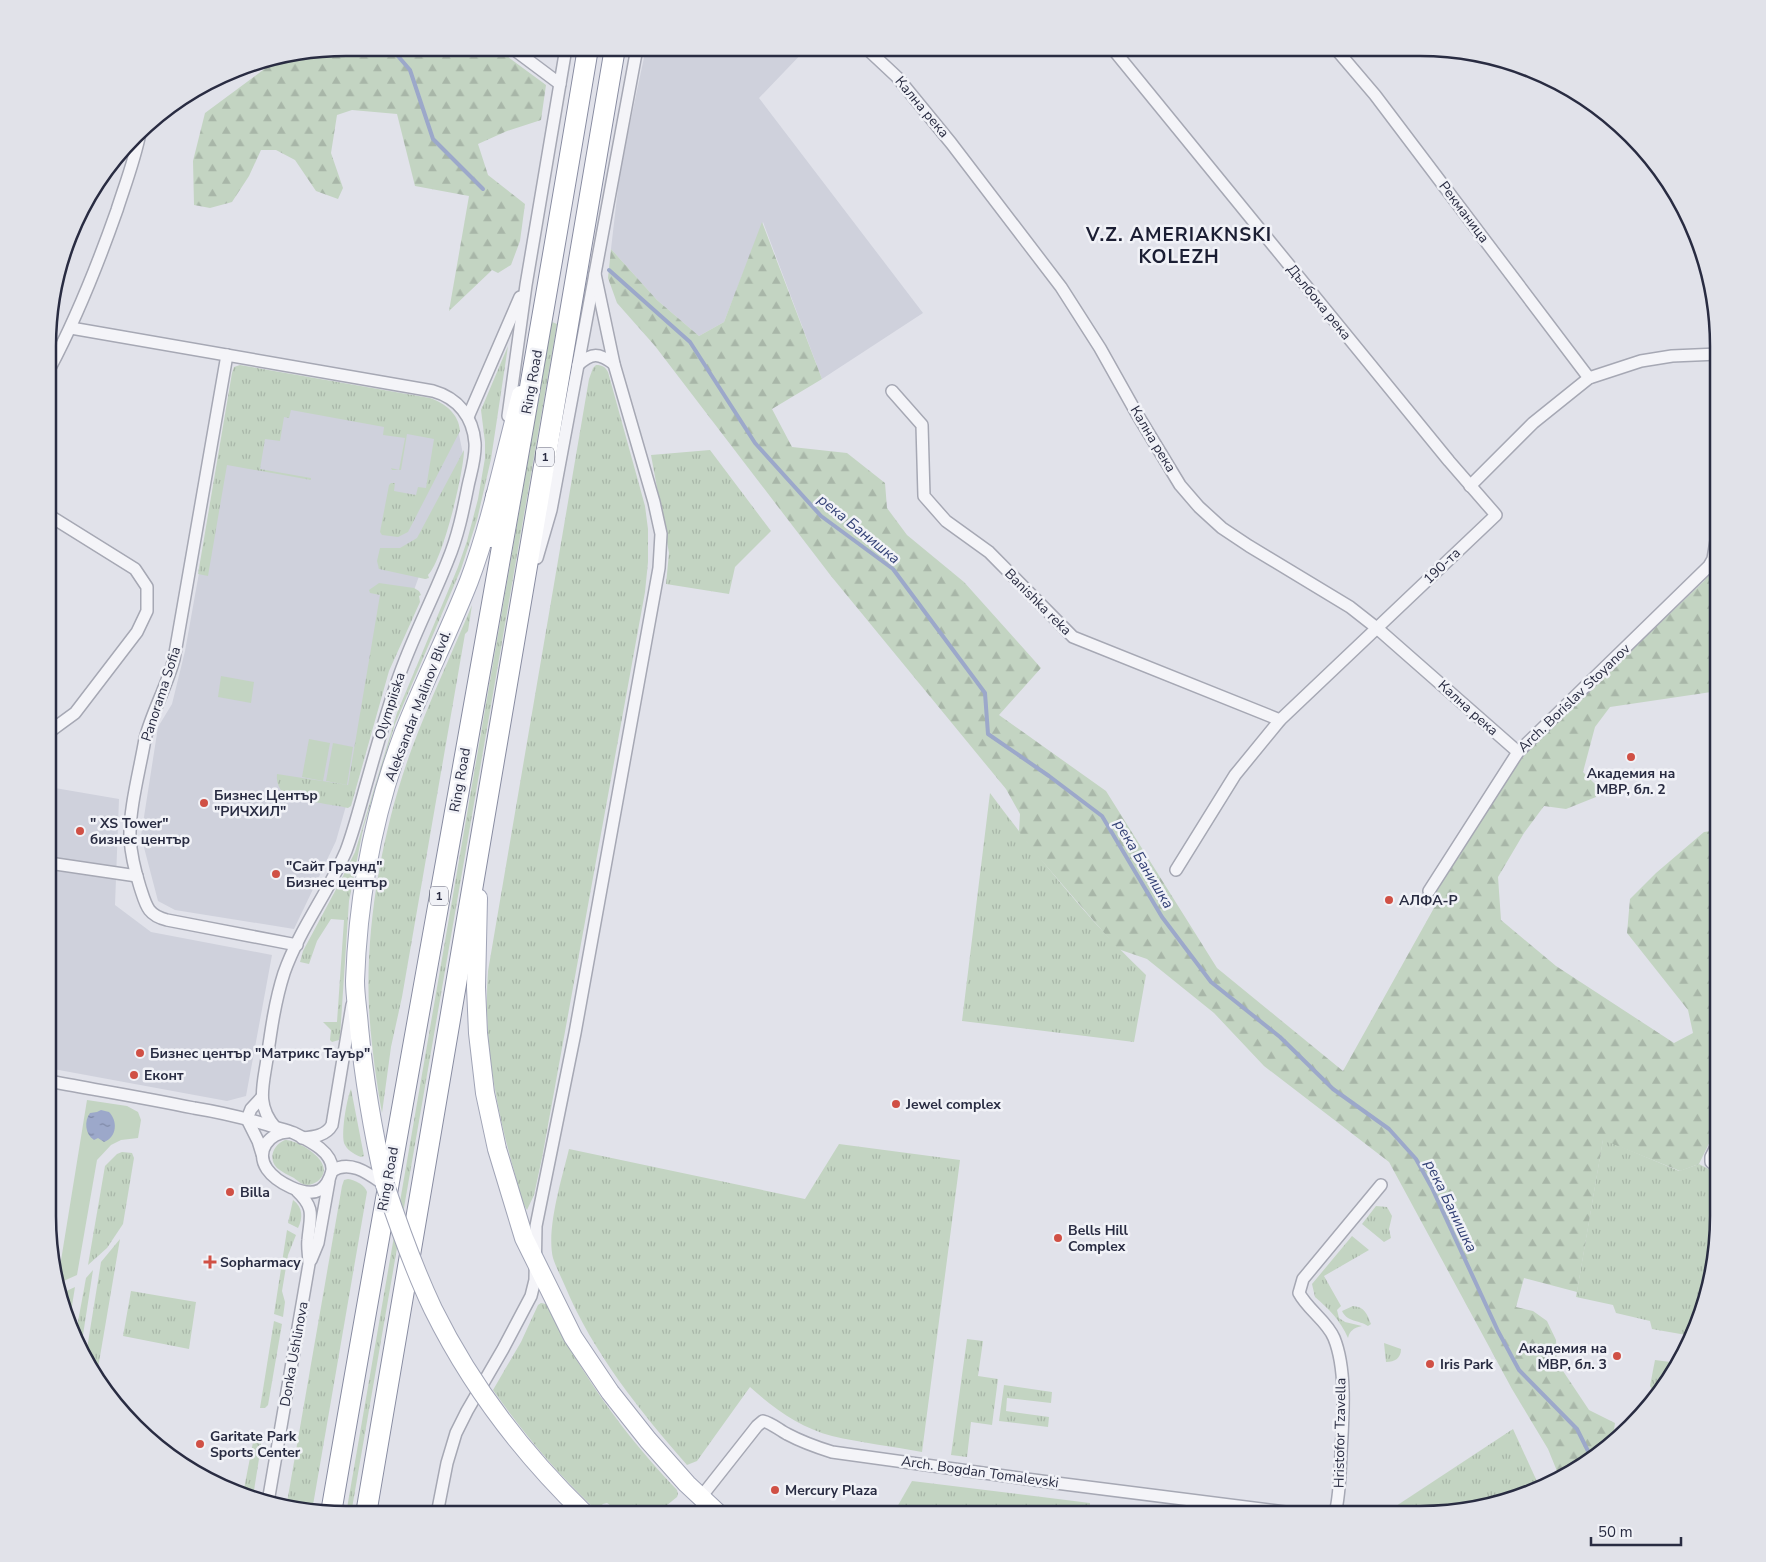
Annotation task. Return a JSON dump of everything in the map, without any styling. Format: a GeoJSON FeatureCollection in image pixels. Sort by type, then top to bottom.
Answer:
{"type":"FeatureCollection","features":[{"type":"Feature","properties":{"kind":"highway","name":"Ring Road"},"geometry":{"type":"LineString","coordinates":[[332,1505],[384,1205],[550,280],[587,56]]}},
{"type":"Feature","properties":{"kind":"highway","name":"Ring Road"},"geometry":{"type":"LineString","coordinates":[[367,1506],[514,631],[614,56]]}},
{"type":"Feature","properties":{"kind":"highway"},"geometry":{"type":"LineString","coordinates":[[467,739],[496,496]]}},
{"type":"Feature","properties":{"kind":"main road","name":"Aleksandar Malinov Blvd."},"geometry":{"type":"LineString","coordinates":[[550,280],[496,496],[469,580],[405,732],[387,785],[368,860],[355,983],[366,1091],[385,1185],[413,1263],[433,1309],[454,1349],[476,1384],[522,1447],[555,1485],[577,1506]]}},
{"type":"Feature","properties":{"kind":"main road"},"geometry":{"type":"LineString","coordinates":[[479,848],[476,986],[478,1032],[485,1093],[497,1149],[524,1238],[574,1337],[610,1392],[648,1440],[711,1506]]}},
{"type":"Feature","properties":{"kind":"street"},"geometry":{"type":"LineString","coordinates":[[523,56],[560,84]]}},
{"type":"Feature","properties":{"kind":"street"},"geometry":{"type":"LineString","coordinates":[[501,470],[526,285],[565,56]]}},
{"type":"Feature","properties":{"kind":"street"},"geometry":{"type":"LineString","coordinates":[[514,631],[552,510],[636,56]]}},
{"type":"Feature","properties":{"kind":"street","name":"Кална река"},"geometry":{"type":"LineString","coordinates":[[875,56],[897,77],[945,136],[1061,287],[1100,348],[1180,485],[1199,507],[1222,528],[1248,546],[1350,606],[1378,628],[1518,752]]}},
{"type":"Feature","properties":{"kind":"street","name":"Дълбока река"},"geometry":{"type":"LineString","coordinates":[[1119,56],[1470,486]]}},
{"type":"Feature","properties":{"kind":"street","name":"Рекманица"},"geometry":{"type":"LineString","coordinates":[[1342,56],[1375,95],[1589,378]]}},
{"type":"Feature","properties":{"kind":"street"},"geometry":{"type":"LineString","coordinates":[[56,357],[71,328],[104,247],[136,146]]}},
{"type":"Feature","properties":{"kind":"street"},"geometry":{"type":"LineString","coordinates":[[438,1506],[456,1433],[531,1296],[535,1280],[536,1226],[575,1033],[659,568],[660,534],[654,502],[614,364],[595,274]]}},
{"type":"Feature","properties":{"kind":"street"},"geometry":{"type":"LineString","coordinates":[[71,328],[442,393],[456,403],[468,417],[526,285]]}},
{"type":"Feature","properties":{"kind":"street"},"geometry":{"type":"LineString","coordinates":[[1470,486],[1533,423],[1589,378],[1641,361],[1688,354],[1710,354]]}},
{"type":"Feature","properties":{"kind":"street","name":"Panorama Sofia"},"geometry":{"type":"LineString","coordinates":[[227,355],[174,659],[168,680],[145,739],[131,822],[131,850],[137,876],[149,911],[159,918],[297,945]]}},
{"type":"Feature","properties":{"kind":"street"},"geometry":{"type":"LineString","coordinates":[[578,366],[587,357],[597,356],[605,357],[614,364]]}},
{"type":"Feature","properties":{"kind":"street","name":"Banishka reka"},"geometry":{"type":"LineString","coordinates":[[892,391],[922,425],[924,496],[946,521],[989,552],[1073,637],[1280,720]]}},
{"type":"Feature","properties":{"kind":"street","name":"Olympiiska"},"geometry":{"type":"LineString","coordinates":[[275,1128],[265,1112],[262,1097],[274,1010],[284,972],[346,849],[381,729],[398,680],[457,536],[474,455],[474,435],[468,417]]}},
{"type":"Feature","properties":{"kind":"street","name":"190-та"},"geometry":{"type":"LineString","coordinates":[[1176,870],[1235,775],[1280,720],[1496,515],[1470,486]]}},
{"type":"Feature","properties":{"kind":"street"},"geometry":{"type":"LineString","coordinates":[[56,520],[135,569],[147,588],[147,611],[137,632],[75,713],[56,728]]}},
{"type":"Feature","properties":{"kind":"street","name":"Arch. Borislav Stoyanov"},"geometry":{"type":"LineString","coordinates":[[1429,891],[1518,752],[1710,564]]}},
{"type":"Feature","properties":{"kind":"street"},"geometry":{"type":"LineString","coordinates":[[56,864],[137,876]]}},
{"type":"Feature","properties":{"kind":"street"},"geometry":{"type":"LineString","coordinates":[[302,1138],[323,1134],[332,1125],[355,983]]}},
{"type":"Feature","properties":{"kind":"street"},"geometry":{"type":"LineString","coordinates":[[56,1082],[247,1119],[288,1132],[324,1151],[330,1159],[331,1175]]}},
{"type":"Feature","properties":{"kind":"street"},"geometry":{"type":"LineString","coordinates":[[262,1097],[251,1109],[247,1119],[258,1141],[266,1167],[271,1174],[296,1190],[306,1193],[315,1192],[324,1187],[331,1175],[342,1166],[368,1173],[385,1185]]}},
{"type":"Feature","properties":{"kind":"street"},"geometry":{"type":"LineString","coordinates":[[263,1156],[265,1145],[272,1136],[277,1133],[288,1132]]}},
{"type":"Feature","properties":{"kind":"street","name":"Donka Ushlinova"},"geometry":{"type":"LineString","coordinates":[[309,1264],[318,1243],[331,1175]]}},
{"type":"Feature","properties":{"kind":"street","name":"Hristofor Tzavella"},"geometry":{"type":"LineString","coordinates":[[1337,1506],[1339,1498],[1343,1408],[1340,1356],[1334,1336],[1305,1304],[1299,1293],[1303,1279],[1381,1185]]}},
{"type":"Feature","properties":{"kind":"street","name":"Donka Ushlinova"},"geometry":{"type":"LineString","coordinates":[[269,1495],[309,1264],[308,1241],[312,1212],[307,1202],[296,1190]]}},
{"type":"Feature","properties":{"kind":"street","name":"Arch. Bogdan Tomalevski"},"geometry":{"type":"LineString","coordinates":[[701,1497],[763,1421],[769,1422],[805,1444],[832,1452],[1238,1506]]}},
{"type":"Feature","properties":{"kind":"shaded area"},"geometry":{"type":"Polygon","coordinates":[[[644,56],[799,56],[759,98],[923,313],[822,379],[763,222],[724,322],[699,336],[657,300],[611,249],[620,171],[644,56]]]}},
{"type":"Feature","properties":{"kind":"shaded area"},"geometry":{"type":"Polygon","coordinates":[[[235,372],[457,425],[463,454],[382,679],[336,841],[294,929],[175,910],[158,901],[141,836],[158,727],[172,704],[185,651],[235,372]]]}},
{"type":"Feature","properties":{"kind":"shaded area"},"geometry":{"type":"Polygon","coordinates":[[[56,788],[119,799],[115,905],[151,932],[272,955],[246,1096],[227,1101],[56,1069],[56,788]]]}},
{"type":"Feature","properties":{"kind":"green space"},"geometry":{"type":"Polygon","coordinates":[[[507,56],[546,85],[541,120],[507,131],[478,144],[488,175],[525,204],[520,241],[511,265],[498,273],[492,270],[449,311],[469,196],[415,186],[397,114],[352,110],[337,115],[331,153],[343,188],[338,199],[316,191],[295,160],[276,150],[261,150],[249,176],[232,202],[210,208],[194,205],[193,161],[205,113],[267,67],[327,57],[507,56]]]}},
{"type":"Feature","properties":{"kind":"green space"},"geometry":{"type":"Polygon","coordinates":[[[762,222],[822,379],[772,409],[792,447],[847,453],[885,483],[887,508],[907,535],[964,582],[1041,668],[999,715],[1106,791],[1217,968],[1343,1071],[1439,899],[1432,894],[1521,756],[1704,581],[1710,573],[1710,692],[1610,707],[1595,727],[1583,772],[1596,785],[1596,797],[1566,809],[1544,806],[1524,833],[1498,877],[1501,920],[1556,966],[1674,1043],[1693,1033],[1688,1010],[1627,933],[1630,899],[1656,873],[1704,832],[1710,831],[1710,1141],[1699,1164],[1680,1171],[1603,1140],[1577,1292],[1524,1278],[1516,1307],[1533,1311],[1547,1321],[1556,1340],[1557,1362],[1589,1410],[1615,1423],[1614,1431],[1596,1446],[1557,1471],[1548,1449],[1512,1389],[1389,1162],[1264,1066],[1214,1013],[1147,959],[1118,949],[1036,854],[1019,832],[1020,814],[1006,789],[831,576],[655,346],[617,303],[608,278],[611,249],[657,300],[699,336],[724,322],[762,222]]]}},
{"type":"Feature","properties":{"kind":"green space"},"geometry":{"type":"Polygon","coordinates":[[[552,322],[557,324],[352,1506],[347,1506],[552,322]]]}},
{"type":"Feature","properties":{"kind":"green space"},"geometry":{"type":"Polygon","coordinates":[[[508,346],[491,459],[477,520],[461,569],[395,724],[363,829],[349,901],[340,1037],[339,1040],[332,1042],[330,1040],[331,1030],[323,1022],[337,1022],[344,920],[331,919],[317,941],[309,964],[300,962],[303,951],[355,852],[397,713],[467,541],[478,499],[485,458],[481,410],[508,346]]]}},
{"type":"Feature","properties":{"kind":"green space"},"geometry":{"type":"Polygon","coordinates":[[[240,365],[430,398],[446,406],[457,419],[460,431],[408,532],[398,537],[382,535],[380,532],[389,485],[395,483],[394,491],[416,495],[418,487],[426,488],[434,439],[407,434],[401,470],[399,470],[405,438],[383,435],[384,427],[291,410],[289,418],[284,417],[280,441],[265,439],[260,469],[311,478],[311,480],[227,465],[208,576],[198,574],[232,373],[234,367],[240,365]]]}},
{"type":"Feature","properties":{"kind":"green space"},"geometry":{"type":"Polygon","coordinates":[[[596,365],[604,367],[608,372],[645,506],[648,529],[648,562],[645,592],[542,1158],[534,1195],[527,1210],[521,1198],[508,1149],[492,1074],[487,1022],[488,971],[589,379],[596,365]]]}},
{"type":"Feature","properties":{"kind":"green space"},"geometry":{"type":"Polygon","coordinates":[[[464,450],[452,515],[440,552],[428,575],[429,578],[425,579],[379,569],[377,561],[380,548],[400,548],[417,538],[464,450]]]}},
{"type":"Feature","properties":{"kind":"green space"},"geometry":{"type":"Polygon","coordinates":[[[710,450],[771,531],[735,567],[729,594],[666,584],[669,553],[651,455],[710,450]]]}},
{"type":"Feature","properties":{"kind":"green space"},"geometry":{"type":"Polygon","coordinates":[[[379,583],[414,588],[421,595],[419,596],[420,602],[389,671],[351,806],[348,808],[290,797],[278,786],[277,774],[348,785],[380,595],[370,593],[369,590],[379,583]]]}},
{"type":"Feature","properties":{"kind":"green space"},"geometry":{"type":"Polygon","coordinates":[[[472,605],[468,631],[465,634],[402,997],[391,1047],[382,1113],[374,1061],[369,1008],[370,943],[378,876],[392,810],[412,748],[472,605]]]}},
{"type":"Feature","properties":{"kind":"green space"},"geometry":{"type":"Polygon","coordinates":[[[221,676],[254,682],[251,703],[218,697],[221,676]]]}},
{"type":"Feature","properties":{"kind":"green space"},"geometry":{"type":"Polygon","coordinates":[[[309,739],[330,743],[323,781],[302,777],[309,739]]]}},
{"type":"Feature","properties":{"kind":"green space"},"geometry":{"type":"Polygon","coordinates":[[[333,743],[353,747],[347,785],[326,781],[333,743]]]}},
{"type":"Feature","properties":{"kind":"green space"},"geometry":{"type":"Polygon","coordinates":[[[990,793],[1064,887],[1146,975],[1134,1042],[962,1021],[990,793]]]}},
{"type":"Feature","properties":{"kind":"green space"},"geometry":{"type":"Polygon","coordinates":[[[351,1089],[364,1156],[361,1157],[348,1149],[344,1141],[345,1117],[351,1089]]]}},
{"type":"Feature","properties":{"kind":"green space"},"geometry":{"type":"Polygon","coordinates":[[[87,1100],[127,1106],[138,1112],[141,1120],[138,1138],[121,1140],[111,1145],[97,1160],[77,1275],[64,1281],[61,1263],[87,1100]]]}},
{"type":"Feature","properties":{"kind":"green space"},"geometry":{"type":"Polygon","coordinates":[[[1603,1139],[1679,1171],[1699,1164],[1710,1170],[1710,1216],[1707,1254],[1700,1291],[1684,1335],[1652,1329],[1650,1321],[1616,1313],[1613,1305],[1576,1297],[1603,1139]]]}},
{"type":"Feature","properties":{"kind":"green space"},"geometry":{"type":"Polygon","coordinates":[[[285,1140],[299,1144],[315,1154],[324,1167],[323,1174],[318,1181],[310,1185],[303,1184],[277,1168],[272,1156],[273,1152],[277,1145],[285,1140]]]}},
{"type":"Feature","properties":{"kind":"green space"},"geometry":{"type":"Polygon","coordinates":[[[839,1144],[960,1160],[922,1452],[854,1441],[809,1428],[798,1423],[750,1387],[697,1461],[687,1465],[635,1402],[589,1335],[554,1261],[551,1246],[553,1218],[569,1149],[805,1199],[839,1144]]]}},
{"type":"Feature","properties":{"kind":"green space"},"geometry":{"type":"Polygon","coordinates":[[[122,1152],[132,1153],[134,1158],[123,1224],[107,1248],[88,1265],[105,1166],[117,1154],[122,1152]]]}},
{"type":"Feature","properties":{"kind":"green space"},"geometry":{"type":"Polygon","coordinates":[[[344,1180],[354,1180],[364,1187],[367,1192],[313,1504],[287,1499],[344,1180]]]}},
{"type":"Feature","properties":{"kind":"green space"},"geometry":{"type":"Polygon","coordinates":[[[293,1200],[299,1206],[301,1213],[298,1228],[288,1223],[293,1200]]]}},
{"type":"Feature","properties":{"kind":"green space"},"geometry":{"type":"Polygon","coordinates":[[[1376,1206],[1387,1207],[1392,1216],[1389,1229],[1391,1238],[1384,1242],[1362,1224],[1376,1206]]]}},
{"type":"Feature","properties":{"kind":"green space"},"geometry":{"type":"Polygon","coordinates":[[[287,1230],[296,1235],[288,1255],[282,1291],[285,1302],[283,1317],[274,1314],[287,1230]]]}},
{"type":"Feature","properties":{"kind":"green space"},"geometry":{"type":"Polygon","coordinates":[[[1352,1236],[1369,1250],[1324,1276],[1341,1306],[1337,1310],[1339,1318],[1345,1322],[1362,1326],[1353,1330],[1348,1338],[1334,1315],[1315,1297],[1312,1284],[1352,1236]]]}},
{"type":"Feature","properties":{"kind":"green space"},"geometry":{"type":"Polygon","coordinates":[[[120,1239],[98,1366],[87,1347],[101,1262],[120,1239]]]}},
{"type":"Feature","properties":{"kind":"green space"},"geometry":{"type":"Polygon","coordinates":[[[93,1270],[83,1337],[77,1325],[86,1278],[93,1270]]]}},
{"type":"Feature","properties":{"kind":"green space"},"geometry":{"type":"Polygon","coordinates":[[[75,1287],[72,1308],[66,1291],[75,1287]]]}},
{"type":"Feature","properties":{"kind":"green space"},"geometry":{"type":"Polygon","coordinates":[[[131,1291],[196,1302],[189,1349],[123,1336],[131,1291]]]}},
{"type":"Feature","properties":{"kind":"green space"},"geometry":{"type":"Polygon","coordinates":[[[541,1303],[546,1304],[575,1357],[605,1403],[639,1447],[677,1490],[677,1497],[666,1506],[611,1506],[607,1503],[601,1506],[592,1506],[542,1453],[493,1390],[521,1342],[538,1305],[541,1303]]]}},
{"type":"Feature","properties":{"kind":"green space"},"geometry":{"type":"Polygon","coordinates":[[[1353,1306],[1363,1309],[1371,1324],[1368,1326],[1344,1315],[1342,1311],[1353,1306]]]}},
{"type":"Feature","properties":{"kind":"green space"},"geometry":{"type":"Polygon","coordinates":[[[274,1321],[282,1324],[268,1405],[265,1408],[260,1408],[274,1321]]]}},
{"type":"Feature","properties":{"kind":"green space"},"geometry":{"type":"Polygon","coordinates":[[[967,1339],[983,1341],[978,1376],[998,1379],[992,1425],[971,1422],[967,1457],[951,1455],[967,1339]]]}},
{"type":"Feature","properties":{"kind":"green space"},"geometry":{"type":"Polygon","coordinates":[[[1384,1343],[1401,1349],[1397,1359],[1386,1362],[1384,1343]]]}},
{"type":"Feature","properties":{"kind":"green space"},"geometry":{"type":"Polygon","coordinates":[[[1655,1360],[1670,1362],[1652,1389],[1650,1386],[1655,1360]]]}},
{"type":"Feature","properties":{"kind":"green space"},"geometry":{"type":"Polygon","coordinates":[[[1004,1385],[1052,1392],[1051,1403],[1007,1398],[1006,1411],[1049,1417],[1048,1427],[999,1421],[1004,1385]]]}},
{"type":"Feature","properties":{"kind":"green space"},"geometry":{"type":"Polygon","coordinates":[[[1513,1429],[1537,1481],[1495,1496],[1476,1500],[1439,1505],[1396,1506],[1513,1429]]]}},
{"type":"Feature","properties":{"kind":"green space"},"geometry":{"type":"Polygon","coordinates":[[[254,1437],[261,1442],[254,1490],[244,1487],[254,1437]]]}},
{"type":"Feature","properties":{"kind":"green space"},"geometry":{"type":"Polygon","coordinates":[[[912,1481],[1090,1503],[1090,1506],[898,1506],[912,1481]]]}},
{"type":"Feature","properties":{"kind":"water"},"geometry":{"type":"Polygon","coordinates":[[[101,1110],[109,1112],[115,1124],[114,1133],[104,1142],[98,1138],[94,1140],[86,1127],[90,1113],[101,1110]]]}},
{"type":"Feature","properties":{"kind":"waterway","name":"река Банишка"},"geometry":{"type":"LineString","coordinates":[[398,56],[410,70],[433,139],[483,189]]}},
{"type":"Feature","properties":{"kind":"waterway","name":"река Банишка"},"geometry":{"type":"LineString","coordinates":[[609,270],[690,342],[755,443],[821,516],[893,569],[985,693],[988,734],[1049,776],[1102,816],[1162,917],[1211,982],[1280,1037],[1333,1089],[1389,1129],[1416,1159],[1432,1188],[1498,1331],[1519,1370],[1577,1429],[1588,1452]]}},
{"type":"Feature","properties":{"kind":"place","name":"Академия на МВР, бл. 2"},"geometry":{"type":"Point","coordinates":[1631,757]}},
{"type":"Feature","properties":{"kind":"place","name":"Бизнес Център \"РИЧХИЛ\""},"geometry":{"type":"Point","coordinates":[204,803]}},
{"type":"Feature","properties":{"kind":"place","name":"\" XS Tower\" бизнес център"},"geometry":{"type":"Point","coordinates":[80,831]}},
{"type":"Feature","properties":{"kind":"place","name":"\"Сайт Граунд\" Бизнес център"},"geometry":{"type":"Point","coordinates":[276,874]}},
{"type":"Feature","properties":{"kind":"place","name":"АЛФА-Р"},"geometry":{"type":"Point","coordinates":[1389,900]}},
{"type":"Feature","properties":{"kind":"place","name":"Бизнес център \"Матрикс Тауър\""},"geometry":{"type":"Point","coordinates":[140,1053]}},
{"type":"Feature","properties":{"kind":"place","name":"Еконт"},"geometry":{"type":"Point","coordinates":[134,1075]}},
{"type":"Feature","properties":{"kind":"place","name":"Jewel complex"},"geometry":{"type":"Point","coordinates":[896,1104]}},
{"type":"Feature","properties":{"kind":"place","name":"Billa"},"geometry":{"type":"Point","coordinates":[230,1192]}},
{"type":"Feature","properties":{"kind":"place","name":"Bells Hill Complex"},"geometry":{"type":"Point","coordinates":[1058,1238]}},
{"type":"Feature","properties":{"kind":"place","name":"Sopharmacy"},"geometry":{"type":"Point","coordinates":[210,1262]}},
{"type":"Feature","properties":{"kind":"place","name":"Академия на МВР, бл. 3"},"geometry":{"type":"Point","coordinates":[1617,1356]}},
{"type":"Feature","properties":{"kind":"place","name":"Iris Park"},"geometry":{"type":"Point","coordinates":[1430,1364]}},
{"type":"Feature","properties":{"kind":"place","name":"Garitate Park Sports Center"},"geometry":{"type":"Point","coordinates":[200,1444]}},
{"type":"Feature","properties":{"kind":"place","name":"Mercury Plaza"},"geometry":{"type":"Point","coordinates":[775,1490]}},
{"type":"Feature","properties":{"kind":"district","name":"V.Z. AMERIAKNSKI KOLEZH"},"geometry":{"type":"Point","coordinates":[1179,246]}}]}
